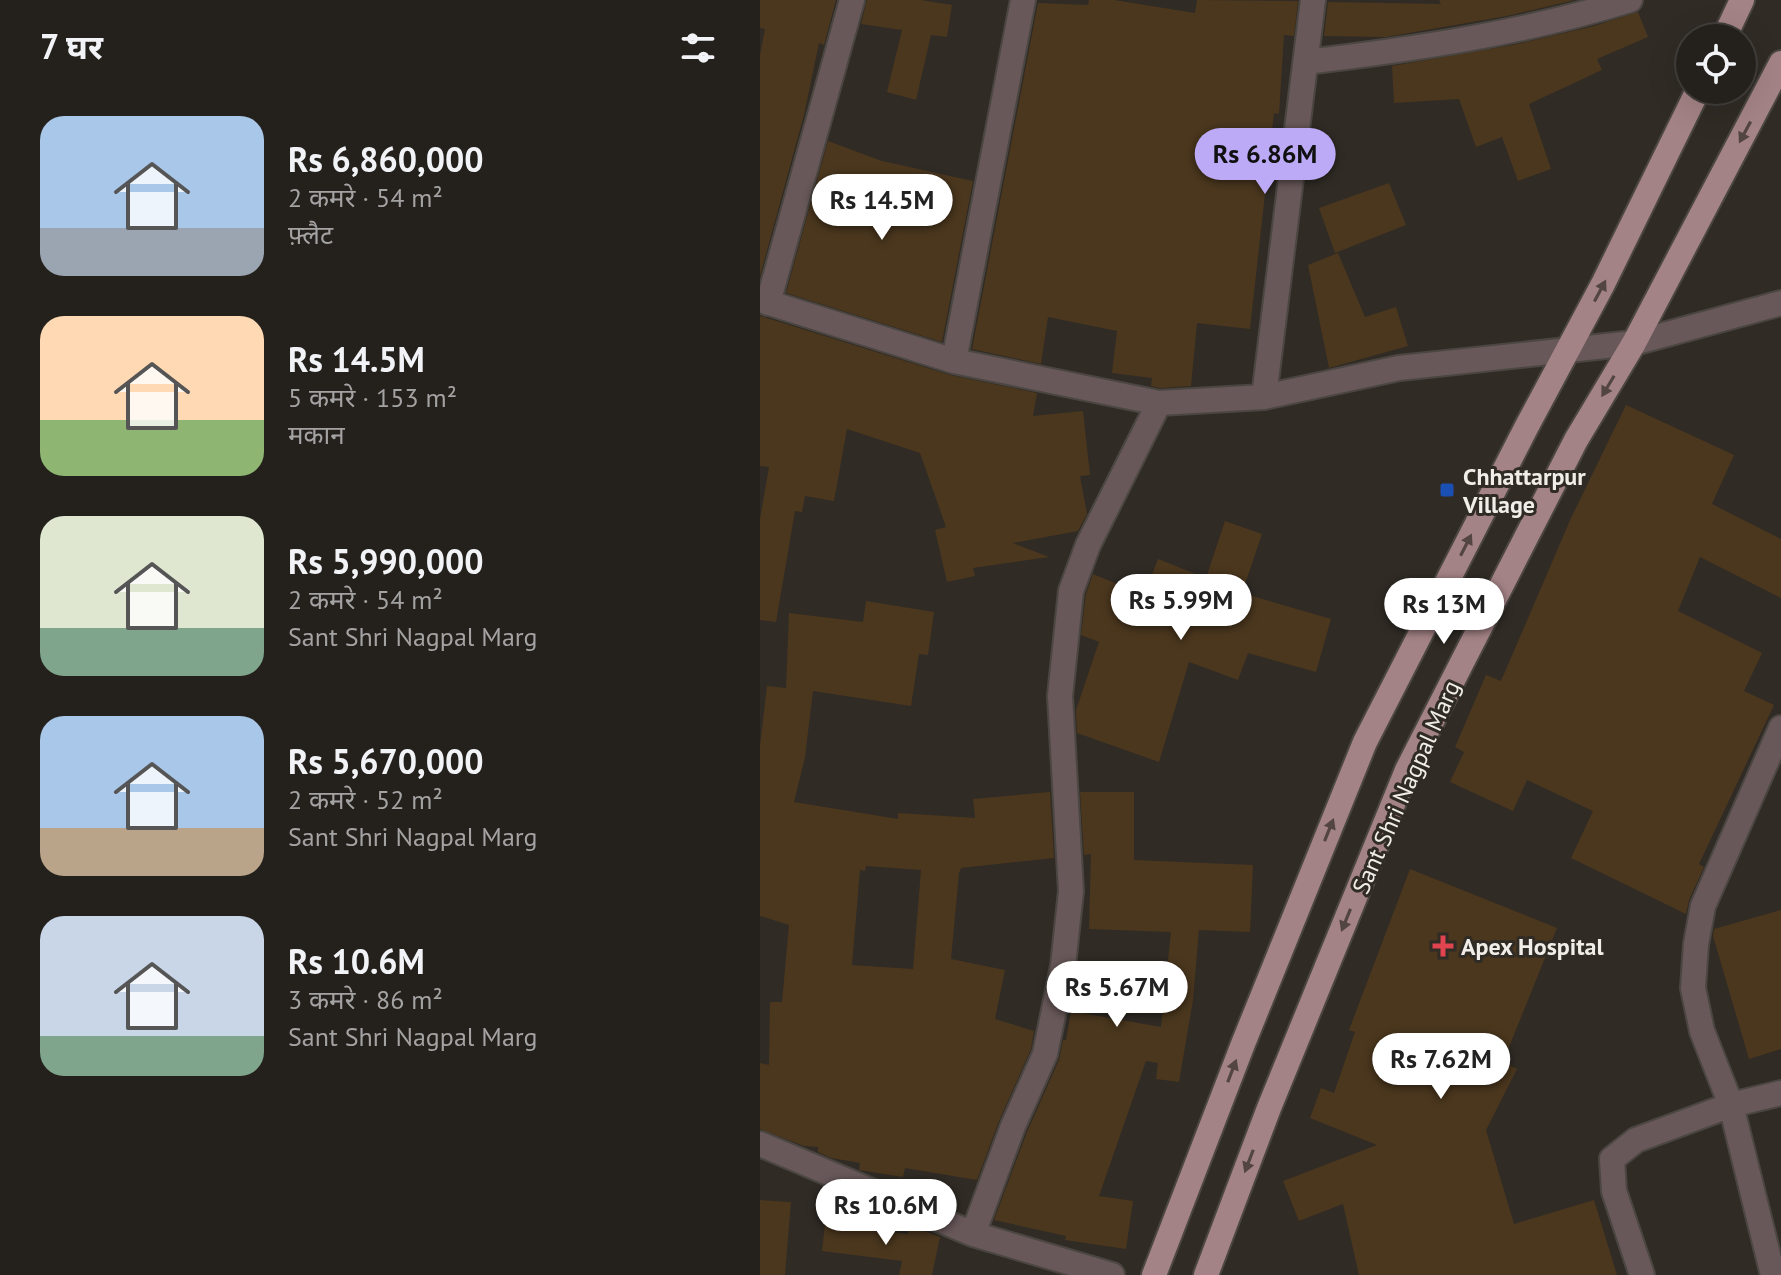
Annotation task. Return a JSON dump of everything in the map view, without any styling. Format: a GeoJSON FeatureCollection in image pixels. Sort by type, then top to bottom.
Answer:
{"type":"FeatureCollection","features":[{"type":"Feature","properties":{"kind":"main road"},"geometry":{"type":"LineString","coordinates":[[1731,24],[1742,0]]}},
{"type":"Feature","properties":{"kind":"main road","name":"Sant Shri Nagpal Marg"},"geometry":{"type":"LineString","coordinates":[[1206,1275],[1269,1108],[1407,770],[1576,440],[1634,343],[1781,63]]}},
{"type":"Feature","properties":{"kind":"main road"},"geometry":{"type":"LineString","coordinates":[[1154,1275],[1365,742],[1603,284],[1691,104]]}},
{"type":"Feature","properties":{"kind":"street"},"geometry":{"type":"LineString","coordinates":[[852,0],[764,301],[954,361],[1159,403],[1264,397],[1399,368],[1634,343],[1781,303]]}},
{"type":"Feature","properties":{"kind":"street"},"geometry":{"type":"LineString","coordinates":[[954,361],[1023,0]]}},
{"type":"Feature","properties":{"kind":"street"},"geometry":{"type":"LineString","coordinates":[[1264,397],[1313,0]]}},
{"type":"Feature","properties":{"kind":"street"},"geometry":{"type":"LineString","coordinates":[[1306,62],[1407,50],[1488,36],[1630,0]]}},
{"type":"Feature","properties":{"kind":"street"},"geometry":{"type":"LineString","coordinates":[[973,1234],[1013,1126],[1045,1054],[1063,966],[1071,891],[1060,696],[1071,591],[1088,545],[1159,403]]}},
{"type":"Feature","properties":{"kind":"street"},"geometry":{"type":"LineString","coordinates":[[1773,1275],[1731,1105],[1702,1031],[1693,988],[1703,906],[1781,728]]}},
{"type":"Feature","properties":{"kind":"street"},"geometry":{"type":"LineString","coordinates":[[1642,1275],[1614,1191],[1612,1159],[1636,1140],[1731,1105],[1781,1093]]}},
{"type":"Feature","properties":{"kind":"street"},"geometry":{"type":"LineString","coordinates":[[760,1144],[973,1234],[1112,1275]]}},
{"type":"Feature","properties":{"kind":"building"},"geometry":{"type":"Polygon","coordinates":[[[760,0],[836,0],[824,45],[819,43],[804,115],[760,276],[760,55],[765,29],[760,28],[760,0]]]}},
{"type":"Feature","properties":{"kind":"building"},"geometry":{"type":"Polygon","coordinates":[[[867,0],[921,0],[952,5],[947,37],[931,35],[916,100],[887,92],[902,30],[861,24],[867,0]]]}},
{"type":"Feature","properties":{"kind":"building"},"geometry":{"type":"Polygon","coordinates":[[[1089,0],[1114,0],[1195,13],[1197,0],[1298,1],[1294,36],[1284,35],[1279,114],[1274,113],[1250,329],[1197,323],[1191,386],[1160,388],[1151,386],[1152,378],[1112,373],[1117,331],[1048,317],[1041,364],[972,349],[1038,3],[1088,5],[1089,0]]]}},
{"type":"Feature","properties":{"kind":"building"},"geometry":{"type":"Polygon","coordinates":[[[1439,0],[1575,0],[1507,16],[1386,37],[1324,36],[1328,2],[1441,4],[1439,0]]]}},
{"type":"Feature","properties":{"kind":"building"},"geometry":{"type":"Polygon","coordinates":[[[1638,12],[1648,37],[1597,59],[1602,70],[1529,104],[1551,169],[1518,181],[1502,137],[1476,147],[1459,99],[1394,103],[1392,66],[1513,45],[1638,12]]]}},
{"type":"Feature","properties":{"kind":"building"},"geometry":{"type":"Polygon","coordinates":[[[828,141],[882,161],[973,181],[942,342],[786,293],[828,141]]]}},
{"type":"Feature","properties":{"kind":"building"},"geometry":{"type":"Polygon","coordinates":[[[1389,183],[1406,225],[1335,253],[1319,208],[1389,183]]]}},
{"type":"Feature","properties":{"kind":"building"},"geometry":{"type":"Polygon","coordinates":[[[1338,253],[1365,317],[1396,307],[1408,346],[1329,368],[1308,265],[1338,253]]]}},
{"type":"Feature","properties":{"kind":"building"},"geometry":{"type":"Polygon","coordinates":[[[760,316],[950,375],[1037,393],[1033,416],[1083,411],[1090,475],[1080,476],[1087,514],[1078,531],[1013,543],[1049,557],[973,568],[975,576],[947,582],[935,530],[946,527],[920,453],[847,429],[834,501],[805,496],[802,512],[795,511],[776,622],[760,620],[760,519],[769,467],[760,466],[760,316]]]}},
{"type":"Feature","properties":{"kind":"building"},"geometry":{"type":"Polygon","coordinates":[[[1626,405],[1734,455],[1712,504],[1781,539],[1781,598],[1700,557],[1678,611],[1762,653],[1744,691],[1774,705],[1699,864],[1704,867],[1686,914],[1571,858],[1593,811],[1527,780],[1513,811],[1450,782],[1464,752],[1455,747],[1486,675],[1501,681],[1571,518],[1626,405]]]}},
{"type":"Feature","properties":{"kind":"building"},"geometry":{"type":"Polygon","coordinates":[[[1225,521],[1262,534],[1242,593],[1331,619],[1316,672],[1248,653],[1238,680],[1189,662],[1159,762],[1077,733],[1076,710],[1099,642],[1081,635],[1086,594],[1093,574],[1144,595],[1158,559],[1206,578],[1225,521]]]}},
{"type":"Feature","properties":{"kind":"building"},"geometry":{"type":"Polygon","coordinates":[[[866,601],[934,612],[928,655],[919,654],[911,706],[813,691],[805,757],[794,802],[898,819],[898,813],[975,818],[973,799],[1050,792],[1054,858],[961,868],[959,873],[951,959],[1005,970],[995,1019],[1034,1031],[1031,1049],[977,1180],[905,1168],[903,1177],[859,1170],[860,1163],[831,1158],[818,1152],[818,1147],[804,1146],[760,1129],[760,1063],[769,1065],[770,1002],[782,1002],[789,925],[760,916],[760,746],[767,686],[786,688],[789,613],[863,622],[866,601]],[[866,866],[865,871],[860,870],[852,965],[913,969],[921,870],[866,866]]]}},
{"type":"Feature","properties":{"kind":"building"},"geometry":{"type":"Polygon","coordinates":[[[1080,792],[1134,792],[1134,860],[1253,865],[1250,932],[1199,930],[1193,1000],[1179,1082],[1156,1079],[1158,1063],[1146,1061],[1099,1196],[1133,1201],[1126,1249],[1065,1240],[1066,1236],[994,1220],[1027,1132],[1059,1060],[1071,1011],[1161,1027],[1171,932],[1089,929],[1091,854],[1084,855],[1080,792]]]}},
{"type":"Feature","properties":{"kind":"building"},"geometry":{"type":"Polygon","coordinates":[[[1410,869],[1557,928],[1503,1062],[1517,1069],[1486,1130],[1514,1224],[1594,1200],[1617,1275],[1359,1275],[1343,1204],[1299,1221],[1283,1181],[1377,1145],[1310,1118],[1321,1088],[1334,1093],[1355,1032],[1349,1030],[1410,869]]]}},
{"type":"Feature","properties":{"kind":"building"},"geometry":{"type":"Polygon","coordinates":[[[1781,910],[1781,1049],[1749,1059],[1713,936],[1714,929],[1781,910]]]}},
{"type":"Feature","properties":{"kind":"building"},"geometry":{"type":"Polygon","coordinates":[[[760,1200],[791,1202],[785,1275],[760,1275],[760,1200]]]}},
{"type":"Feature","properties":{"kind":"building"},"geometry":{"type":"Polygon","coordinates":[[[825,1224],[908,1234],[909,1225],[940,1237],[932,1275],[899,1275],[902,1261],[822,1251],[825,1224]]]}},
{"type":"Feature","properties":{"kind":"place","name":"Chhattarpur Village"},"geometry":{"type":"Point","coordinates":[1447,490]}},
{"type":"Feature","properties":{"kind":"place","name":"Apex Hospital"},"geometry":{"type":"Point","coordinates":[1443,946]}}]}
